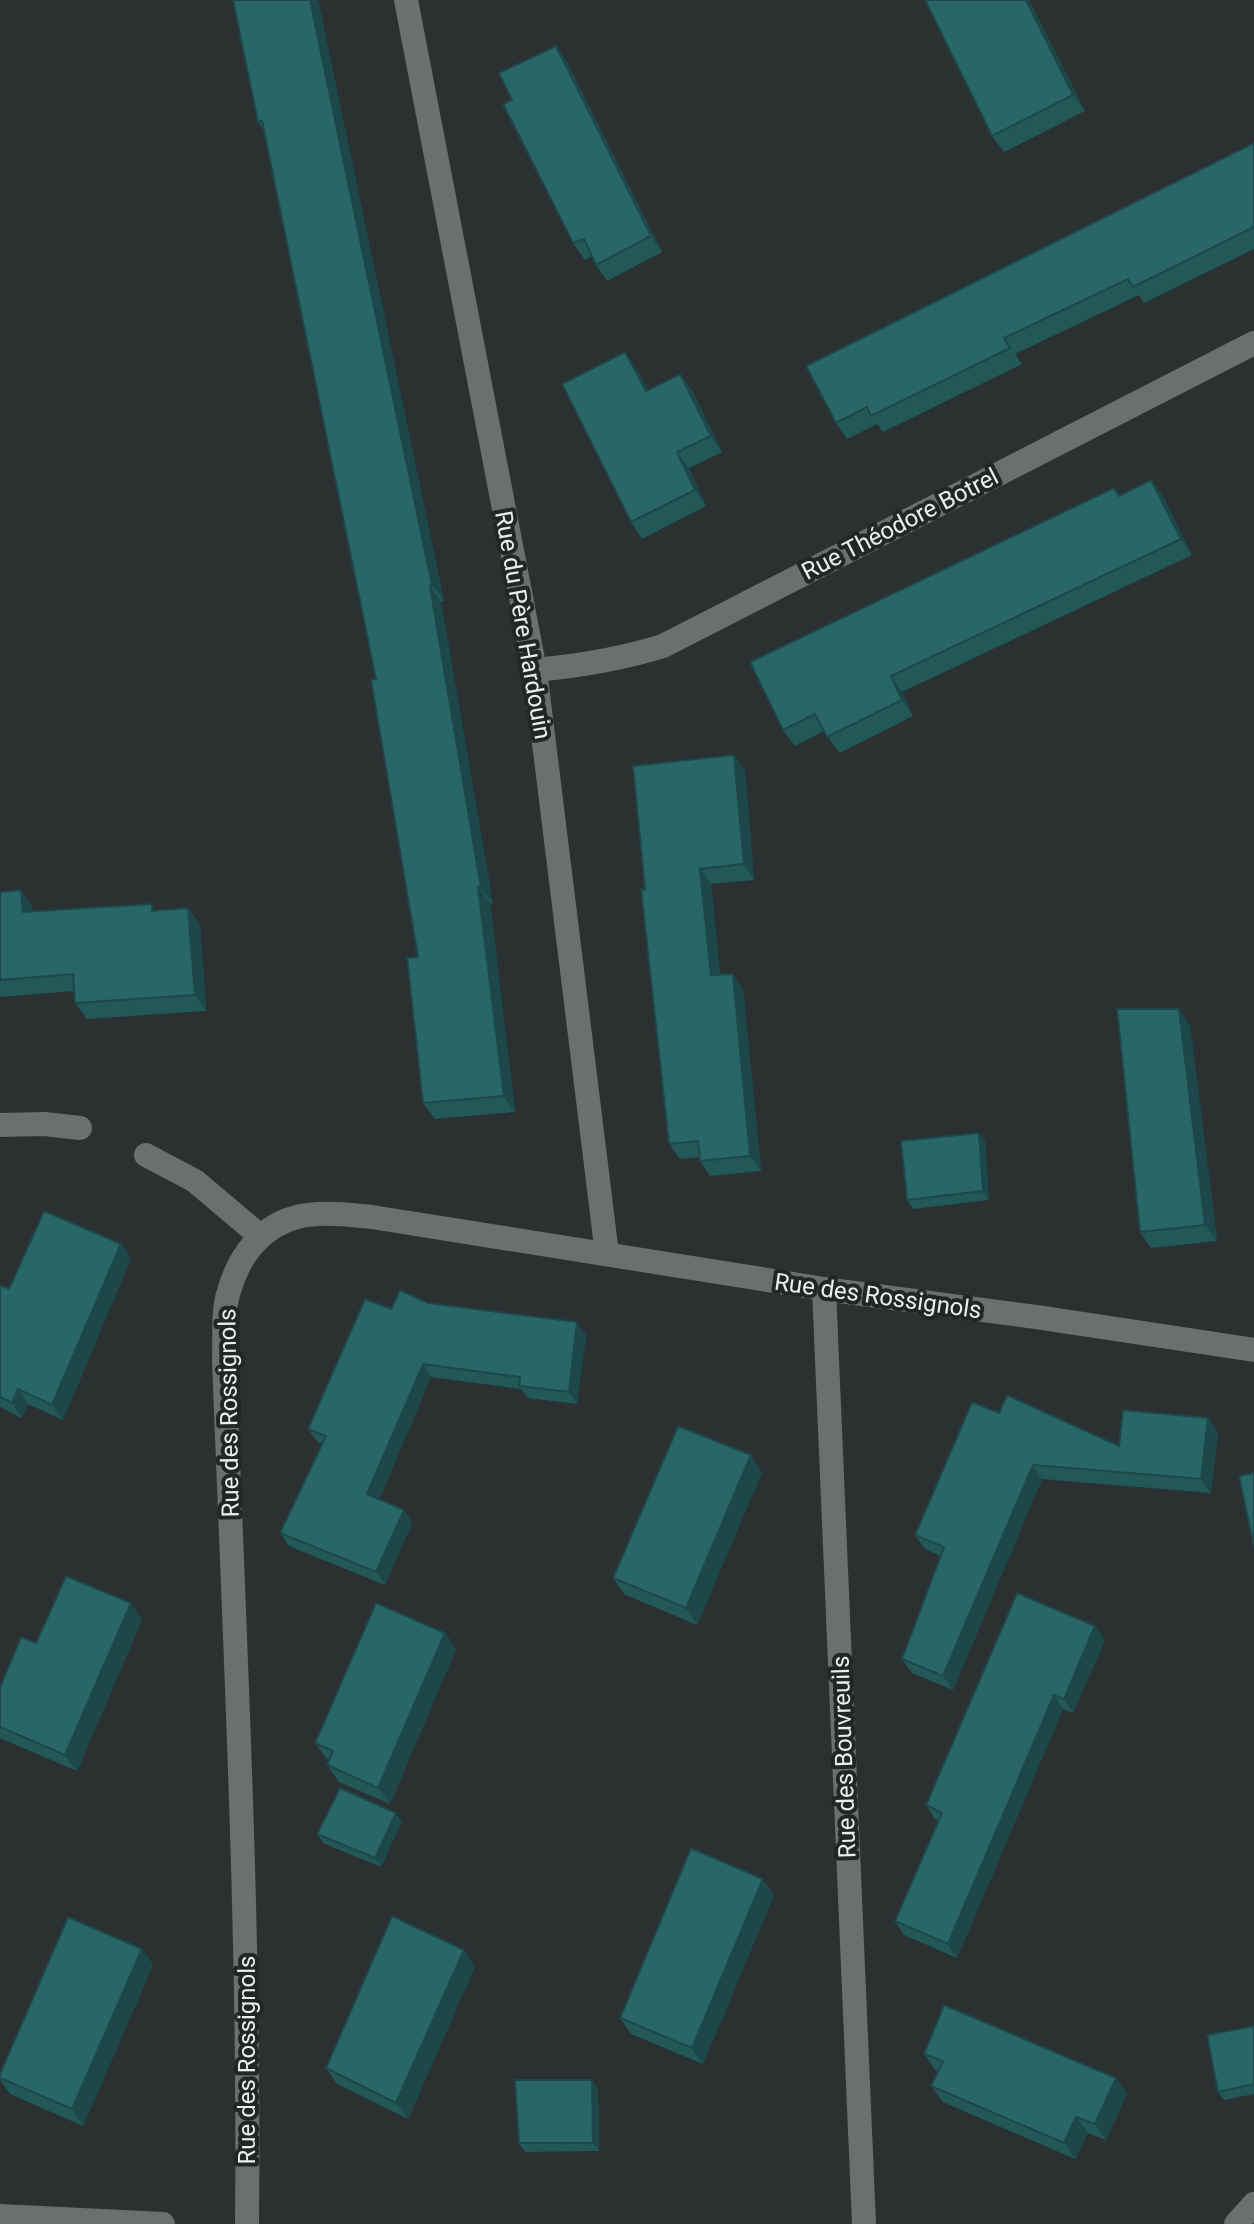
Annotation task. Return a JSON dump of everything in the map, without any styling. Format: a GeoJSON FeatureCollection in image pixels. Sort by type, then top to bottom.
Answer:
{"type":"FeatureCollection","features":[{"type":"Feature","properties":{"kind":"street","name":"Rue du Père Hardouin"},"geometry":{"type":"LineString","coordinates":[[406,0],[535,670],[607,1254]]}},
{"type":"Feature","properties":{"kind":"street","name":"Rue Théodore Botrel"},"geometry":{"type":"LineString","coordinates":[[535,670],[635,655],[663,646],[1254,343]]}},
{"type":"Feature","properties":{"kind":"street"},"geometry":{"type":"LineString","coordinates":[[0,1125],[44,1124],[80,1128]]}},
{"type":"Feature","properties":{"kind":"street"},"geometry":{"type":"LineString","coordinates":[[146,1155],[195,1181],[259,1235]]}},
{"type":"Feature","properties":{"kind":"street","name":"Rue des Rossignols"},"geometry":{"type":"LineString","coordinates":[[247,2224],[247,1965],[224,1360],[228,1292],[259,1235],[298,1216],[372,1217],[824,1289],[1254,1350]]}},
{"type":"Feature","properties":{"kind":"street","name":"Rue des Bouvreuils"},"geometry":{"type":"LineString","coordinates":[[824,1289],[864,2224]]}},
{"type":"Feature","properties":{"kind":"street"},"geometry":{"type":"LineString","coordinates":[[1236,2224],[1254,2204]]}},
{"type":"Feature","properties":{"kind":"street"},"geometry":{"type":"LineString","coordinates":[[0,2216],[163,2224]]}},
{"type":"Feature","properties":{"kind":"building"},"geometry":{"type":"Polygon","coordinates":[[[233,0],[310,0],[432,585],[481,888],[478,887],[504,1096],[423,1103],[407,958],[418,957],[371,680],[376,679],[262,121],[258,122],[233,0]]]}},
{"type":"Feature","properties":{"kind":"building"},"geometry":{"type":"Polygon","coordinates":[[[925,0],[1026,0],[1073,95],[992,136],[925,0]]]}},
{"type":"Feature","properties":{"kind":"building"},"geometry":{"type":"Polygon","coordinates":[[[556,46],[651,236],[596,265],[584,239],[573,243],[503,104],[512,100],[499,73],[556,46]]]}},
{"type":"Feature","properties":{"kind":"building"},"geometry":{"type":"Polygon","coordinates":[[[1254,143],[1254,227],[1133,287],[1128,279],[1004,338],[1010,348],[871,416],[867,407],[836,423],[806,366],[1254,143]]]}},
{"type":"Feature","properties":{"kind":"building"},"geometry":{"type":"Polygon","coordinates":[[[625,352],[646,391],[680,374],[711,436],[677,452],[695,490],[631,522],[562,384],[625,352]]]}},
{"type":"Feature","properties":{"kind":"building"},"geometry":{"type":"Polygon","coordinates":[[[1151,480],[1181,539],[891,676],[902,700],[827,737],[815,714],[783,730],[750,662],[1114,488],[1119,496],[1151,480]]]}},
{"type":"Feature","properties":{"kind":"building"},"geometry":{"type":"Polygon","coordinates":[[[734,755],[744,864],[700,869],[711,975],[733,974],[750,1156],[700,1161],[698,1141],[669,1144],[641,889],[645,890],[633,766],[734,755]]]}},
{"type":"Feature","properties":{"kind":"building"},"geometry":{"type":"Polygon","coordinates":[[[21,890],[23,912],[152,904],[152,911],[188,908],[195,995],[75,1003],[73,974],[0,980],[0,892],[21,890]]]}},
{"type":"Feature","properties":{"kind":"building"},"geometry":{"type":"Polygon","coordinates":[[[1117,1009],[1179,1009],[1205,1225],[1140,1232],[1117,1009]]]}},
{"type":"Feature","properties":{"kind":"building"},"geometry":{"type":"Polygon","coordinates":[[[979,1133],[983,1191],[907,1200],[901,1141],[979,1133]]]}},
{"type":"Feature","properties":{"kind":"building"},"geometry":{"type":"Polygon","coordinates":[[[44,1211],[121,1244],[52,1405],[18,1389],[12,1403],[0,1397],[0,1285],[9,1289],[44,1211]]]}},
{"type":"Feature","properties":{"kind":"building"},"geometry":{"type":"Polygon","coordinates":[[[400,1290],[428,1303],[577,1322],[569,1392],[519,1386],[520,1377],[423,1364],[367,1494],[404,1510],[376,1572],[280,1533],[326,1436],[308,1429],[365,1299],[391,1309],[400,1290]]]}},
{"type":"Feature","properties":{"kind":"building"},"geometry":{"type":"Polygon","coordinates":[[[1007,1395],[1119,1446],[1123,1410],[1208,1418],[1201,1479],[1033,1465],[943,1676],[902,1659],[944,1547],[915,1535],[972,1402],[999,1413],[1007,1395]]]}},
{"type":"Feature","properties":{"kind":"building"},"geometry":{"type":"Polygon","coordinates":[[[678,1426],[751,1455],[686,1608],[613,1578],[678,1426]]]}},
{"type":"Feature","properties":{"kind":"building"},"geometry":{"type":"Polygon","coordinates":[[[1254,1473],[1254,1547],[1239,1476],[1254,1473]]]}},
{"type":"Feature","properties":{"kind":"building"},"geometry":{"type":"Polygon","coordinates":[[[66,1576],[131,1603],[65,1755],[0,1727],[0,1687],[21,1637],[36,1643],[66,1576]]]}},
{"type":"Feature","properties":{"kind":"building"},"geometry":{"type":"Polygon","coordinates":[[[1017,1593],[1095,1626],[1064,1699],[1054,1695],[948,1944],[895,1921],[942,1813],[926,1805],[1017,1593]]]}},
{"type":"Feature","properties":{"kind":"building"},"geometry":{"type":"Polygon","coordinates":[[[376,1603],[445,1633],[378,1788],[327,1765],[333,1751],[315,1743],[376,1603]]]}},
{"type":"Feature","properties":{"kind":"building"},"geometry":{"type":"Polygon","coordinates":[[[340,1788],[396,1813],[375,1858],[317,1834],[340,1788]]]}},
{"type":"Feature","properties":{"kind":"building"},"geometry":{"type":"Polygon","coordinates":[[[691,1848],[763,1879],[692,2048],[620,2018],[691,1848]]]}},
{"type":"Feature","properties":{"kind":"building"},"geometry":{"type":"Polygon","coordinates":[[[392,1916],[464,1950],[396,2103],[326,2068],[392,1916]]]}},
{"type":"Feature","properties":{"kind":"building"},"geometry":{"type":"Polygon","coordinates":[[[68,1917],[142,1949],[72,2109],[0,2078],[68,1917]]]}},
{"type":"Feature","properties":{"kind":"building"},"geometry":{"type":"Polygon","coordinates":[[[944,2005],[1116,2078],[1095,2124],[1076,2117],[1064,2143],[931,2086],[943,2061],[924,2054],[944,2005]]]}},
{"type":"Feature","properties":{"kind":"building"},"geometry":{"type":"Polygon","coordinates":[[[1254,2026],[1254,2084],[1218,2092],[1207,2035],[1254,2026]]]}},
{"type":"Feature","properties":{"kind":"building"},"geometry":{"type":"Polygon","coordinates":[[[515,2080],[592,2080],[593,2143],[519,2143],[515,2080]]]}}]}
